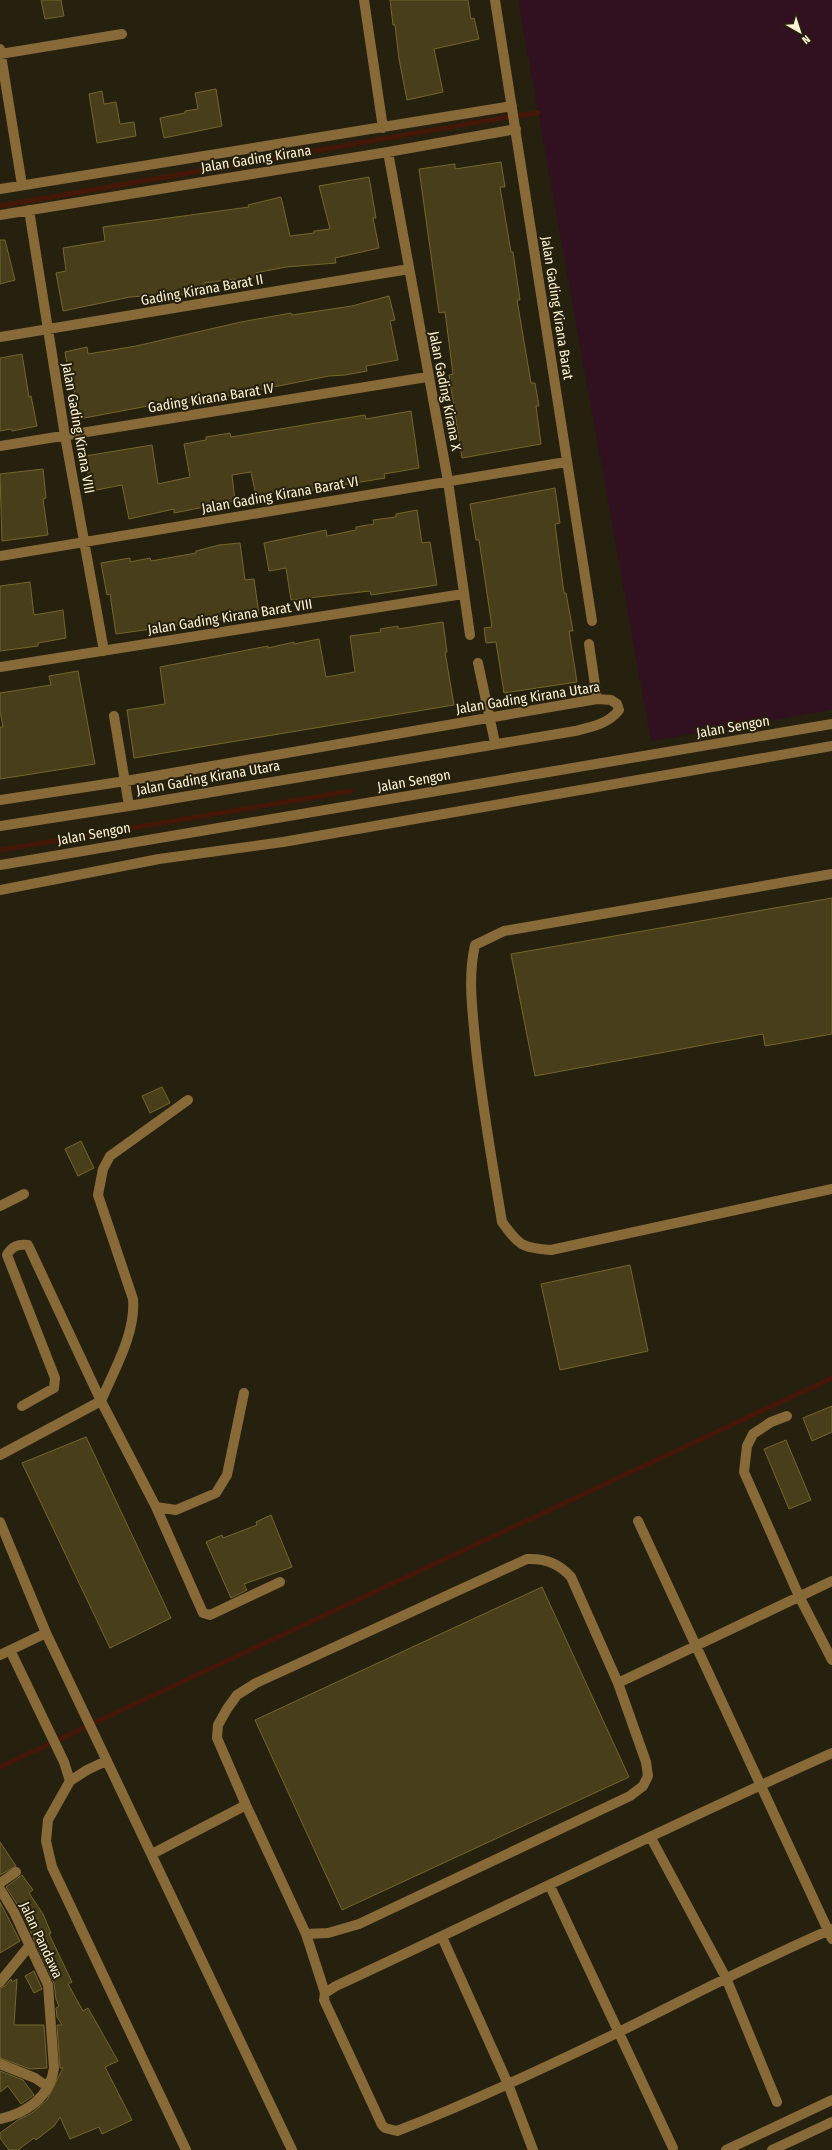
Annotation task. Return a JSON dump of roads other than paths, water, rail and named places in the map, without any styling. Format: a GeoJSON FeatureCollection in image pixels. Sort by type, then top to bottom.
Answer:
{"type":"FeatureCollection","features":[{"type":"Feature","properties":{"kind":"street"},"geometry":{"type":"LineString","coordinates":[[364,0],[383,128]]}},
{"type":"Feature","properties":{"kind":"street","name":"Jalan Gading Kirana Barat"},"geometry":{"type":"LineString","coordinates":[[495,0],[592,621]]}},
{"type":"Feature","properties":{"kind":"street"},"geometry":{"type":"LineString","coordinates":[[22,185],[0,52],[122,34]]}},
{"type":"Feature","properties":{"kind":"street","name":"Jalan Gading Kirana"},"geometry":{"type":"LineString","coordinates":[[0,188],[383,128],[512,106]]}},
{"type":"Feature","properties":{"kind":"street","name":"Jalan Gading Kirana"},"geometry":{"type":"LineString","coordinates":[[0,215],[388,152],[516,129]]}},
{"type":"Feature","properties":{"kind":"street","name":"Jalan Gading Kirana X"},"geometry":{"type":"LineString","coordinates":[[388,152],[427,377],[448,481],[470,635]]}},
{"type":"Feature","properties":{"kind":"street","name":"Jalan Gading Kirana VIII"},"geometry":{"type":"LineString","coordinates":[[29,210],[47,330],[83,543],[104,651]]}},
{"type":"Feature","properties":{"kind":"street","name":"Gading Kirana Barat II"},"geometry":{"type":"LineString","coordinates":[[0,337],[409,269]]}},
{"type":"Feature","properties":{"kind":"street","name":"Gading Kirana Barat IV"},"geometry":{"type":"LineString","coordinates":[[0,446],[427,377]]}},
{"type":"Feature","properties":{"kind":"street","name":"Jalan Gading Kirana Barat VI"},"geometry":{"type":"LineString","coordinates":[[0,556],[566,462]]}},
{"type":"Feature","properties":{"kind":"street","name":"Jalan Gading Kirana Barat VIII"},"geometry":{"type":"LineString","coordinates":[[0,667],[463,594]]}},
{"type":"Feature","properties":{"kind":"street"},"geometry":{"type":"LineString","coordinates":[[590,644],[597,699]]}},
{"type":"Feature","properties":{"kind":"street"},"geometry":{"type":"LineString","coordinates":[[478,663],[491,718],[495,743]]}},
{"type":"Feature","properties":{"kind":"street","name":"Jalan Gading Kirana Utara"},"geometry":{"type":"LineString","coordinates":[[0,800],[126,781],[597,699],[611,700],[617,704],[619,710],[614,717],[594,726],[129,806],[0,826]]}},
{"type":"Feature","properties":{"kind":"street"},"geometry":{"type":"LineString","coordinates":[[114,716],[129,806]]}},
{"type":"Feature","properties":{"kind":"street","name":"Jalan Sengon"},"geometry":{"type":"LineString","coordinates":[[0,865],[832,724]]}},
{"type":"Feature","properties":{"kind":"street"},"geometry":{"type":"LineString","coordinates":[[0,890],[159,860],[290,841],[832,746]]}},
{"type":"Feature","properties":{"kind":"street"},"geometry":{"type":"LineString","coordinates":[[832,874],[504,931],[475,945],[471,963],[472,1004],[479,1078],[502,1222],[516,1241],[528,1248],[550,1250],[832,1189]]}},
{"type":"Feature","properties":{"kind":"street"},"geometry":{"type":"LineString","coordinates":[[0,1455],[101,1401],[127,1338],[134,1313],[133,1299],[98,1195],[103,1168],[110,1156],[188,1100]]}},
{"type":"Feature","properties":{"kind":"street"},"geometry":{"type":"LineString","coordinates":[[0,1206],[24,1194]]}},
{"type":"Feature","properties":{"kind":"street"},"geometry":{"type":"LineString","coordinates":[[22,1406],[54,1388],[55,1378],[7,1255],[11,1248],[20,1244],[28,1245],[101,1401],[156,1507],[203,1612],[210,1615],[280,1582]]}},
{"type":"Feature","properties":{"kind":"street"},"geometry":{"type":"LineString","coordinates":[[156,1507],[176,1510],[216,1494],[227,1475],[244,1393]]}},
{"type":"Feature","properties":{"kind":"street"},"geometry":{"type":"LineString","coordinates":[[787,1416],[771,1422],[753,1434],[746,1446],[744,1472],[799,1596],[832,1660]]}},
{"type":"Feature","properties":{"kind":"street"},"geometry":{"type":"LineString","coordinates":[[306,1934],[328,1933],[359,1924],[630,1796],[643,1786],[648,1776],[646,1762],[618,1683],[571,1577],[565,1569],[555,1563],[541,1558],[528,1559],[256,1683],[237,1695],[218,1725],[218,1738],[246,1805],[306,1934],[325,1993],[324,2000],[385,2128],[397,2131],[508,2084],[618,2032],[726,1978],[831,1933],[638,1521]]}},
{"type":"Feature","properties":{"kind":"street"},"geometry":{"type":"LineString","coordinates":[[1,1527],[46,1633],[292,2150]]}},
{"type":"Feature","properties":{"kind":"street"},"geometry":{"type":"LineString","coordinates":[[618,1683],[832,1581]]}},
{"type":"Feature","properties":{"kind":"street"},"geometry":{"type":"LineString","coordinates":[[0,1656],[46,1633]]}},
{"type":"Feature","properties":{"kind":"street"},"geometry":{"type":"LineString","coordinates":[[10,1650],[64,1762],[70,1781]]}},
{"type":"Feature","properties":{"kind":"street"},"geometry":{"type":"LineString","coordinates":[[325,1993],[336,1986],[761,1785],[832,1753]]}},
{"type":"Feature","properties":{"kind":"street"},"geometry":{"type":"LineString","coordinates":[[105,1758],[70,1781],[48,1820],[46,1841],[52,1867],[186,2150]]}},
{"type":"Feature","properties":{"kind":"street"},"geometry":{"type":"LineString","coordinates":[[152,1854],[246,1805]]}},
{"type":"Feature","properties":{"kind":"street"},"geometry":{"type":"LineString","coordinates":[[651,1838],[726,1978],[777,2102]]}},
{"type":"Feature","properties":{"kind":"street"},"geometry":{"type":"LineString","coordinates":[[0,1883],[16,1872]]}},
{"type":"Feature","properties":{"kind":"street"},"geometry":{"type":"LineString","coordinates":[[550,1886],[673,2148]]}},
{"type":"Feature","properties":{"kind":"street","name":"Jalan Pandawa"},"geometry":{"type":"LineString","coordinates":[[0,1889],[42,1969],[50,1994],[54,2068],[48,2087],[32,2106],[14,2116],[0,2119]]}},
{"type":"Feature","properties":{"kind":"street"},"geometry":{"type":"LineString","coordinates":[[442,1937],[508,2084],[533,2150]]}},
{"type":"Feature","properties":{"kind":"street"},"geometry":{"type":"LineString","coordinates":[[0,1982],[30,1945]]}},
{"type":"Feature","properties":{"kind":"street"},"geometry":{"type":"LineString","coordinates":[[0,2064],[34,2078],[48,2087]]}},
{"type":"Feature","properties":{"kind":"street"},"geometry":{"type":"LineString","coordinates":[[726,2150],[832,2100]]}},
{"type":"Feature","properties":{"kind":"street"},"geometry":{"type":"LineString","coordinates":[[772,2150],[832,2122]]}},
{"type":"Feature","properties":{"kind":"waterway"},"geometry":{"type":"LineString","coordinates":[[514,116],[538,113]]}},
{"type":"Feature","properties":{"kind":"waterway"},"geometry":{"type":"LineString","coordinates":[[0,206],[513,116]]}},
{"type":"Feature","properties":{"kind":"waterway"},"geometry":{"type":"LineString","coordinates":[[0,850],[351,791]]}},
{"type":"Feature","properties":{"kind":"waterway"},"geometry":{"type":"LineString","coordinates":[[0,1767],[832,1378]]}}]}
